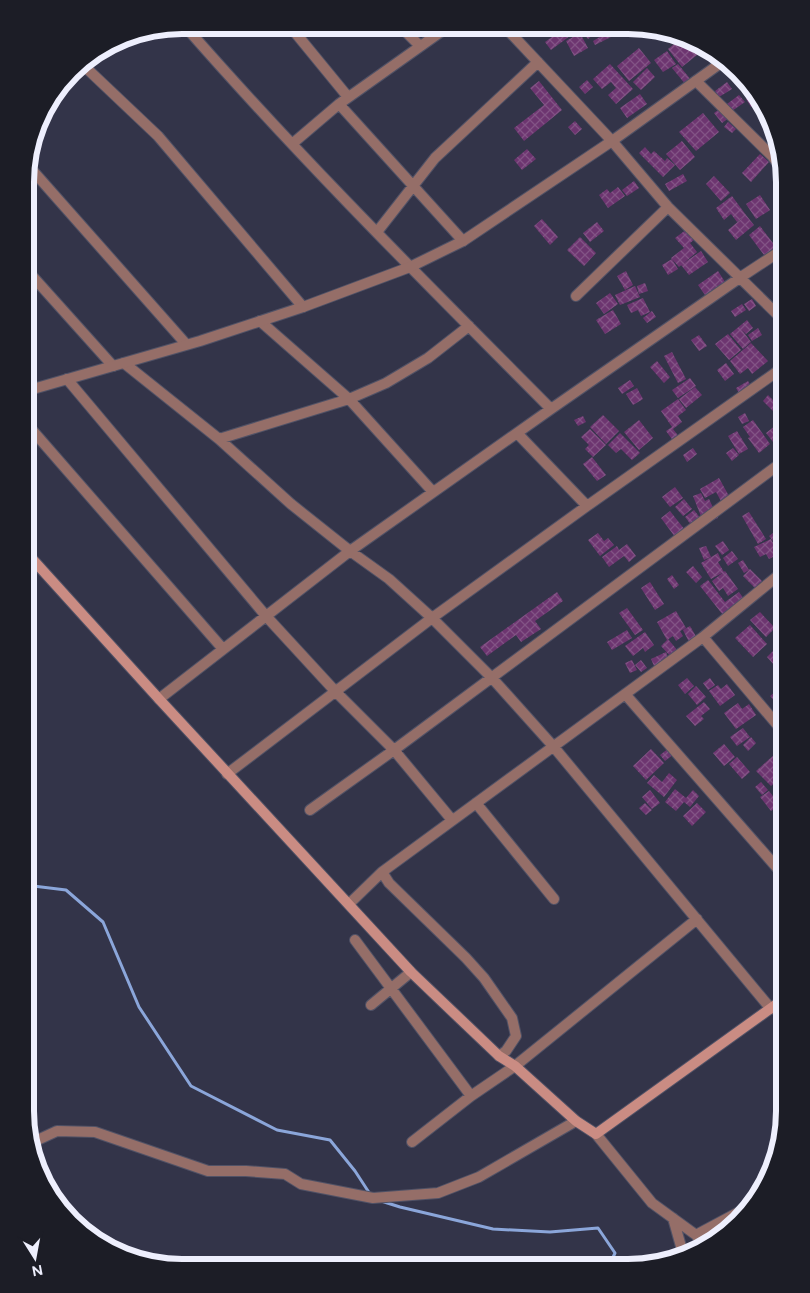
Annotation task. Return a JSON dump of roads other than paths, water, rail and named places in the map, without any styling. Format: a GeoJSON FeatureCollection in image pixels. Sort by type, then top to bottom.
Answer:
{"type":"FeatureCollection","features":[{"type":"Feature","properties":{"kind":"main road"},"geometry":{"type":"LineString","coordinates":[[34,561],[227,774],[411,972],[499,1056],[515,1066],[576,1121],[596,1134],[776,1004]]}},
{"type":"Feature","properties":{"kind":"street"},"geometry":{"type":"LineString","coordinates":[[192,34],[244,94],[410,267],[551,409]]}},
{"type":"Feature","properties":{"kind":"street"},"geometry":{"type":"LineString","coordinates":[[296,34],[348,97]]}},
{"type":"Feature","properties":{"kind":"street"},"geometry":{"type":"LineString","coordinates":[[408,34],[420,46]]}},
{"type":"Feature","properties":{"kind":"street"},"geometry":{"type":"LineString","coordinates":[[292,144],[348,97],[437,34]]}},
{"type":"Feature","properties":{"kind":"street"},"geometry":{"type":"LineString","coordinates":[[512,34],[612,141],[668,207],[776,313]]}},
{"type":"Feature","properties":{"kind":"street"},"geometry":{"type":"LineString","coordinates":[[377,232],[435,158],[538,62]]}},
{"type":"Feature","properties":{"kind":"street"},"geometry":{"type":"LineString","coordinates":[[34,389],[260,321],[410,267],[463,241],[612,141],[719,65]]}},
{"type":"Feature","properties":{"kind":"street"},"geometry":{"type":"LineString","coordinates":[[87,69],[158,136],[303,307]]}},
{"type":"Feature","properties":{"kind":"street"},"geometry":{"type":"LineString","coordinates":[[696,81],[774,159]]}},
{"type":"Feature","properties":{"kind":"street"},"geometry":{"type":"LineString","coordinates":[[339,104],[463,241]]}},
{"type":"Feature","properties":{"kind":"street"},"geometry":{"type":"LineString","coordinates":[[34,173],[186,344]]}},
{"type":"Feature","properties":{"kind":"street"},"geometry":{"type":"LineString","coordinates":[[576,296],[668,207]]}},
{"type":"Feature","properties":{"kind":"street"},"geometry":{"type":"LineString","coordinates":[[159,699],[350,551],[516,433],[776,254]]}},
{"type":"Feature","properties":{"kind":"street"},"geometry":{"type":"LineString","coordinates":[[34,278],[113,366]]}},
{"type":"Feature","properties":{"kind":"street"},"geometry":{"type":"LineString","coordinates":[[260,321],[349,399],[433,492]]}},
{"type":"Feature","properties":{"kind":"street"},"geometry":{"type":"LineString","coordinates":[[219,439],[349,399],[386,383],[428,358],[469,326]]}},
{"type":"Feature","properties":{"kind":"street"},"geometry":{"type":"LineString","coordinates":[[124,363],[219,439],[291,504],[388,579],[432,618],[492,678],[553,746],[771,1008]]}},
{"type":"Feature","properties":{"kind":"street"},"geometry":{"type":"LineString","coordinates":[[227,774],[432,618],[776,372]]}},
{"type":"Feature","properties":{"kind":"street"},"geometry":{"type":"LineString","coordinates":[[67,379],[266,616],[335,691],[394,750],[452,820]]}},
{"type":"Feature","properties":{"kind":"street"},"geometry":{"type":"LineString","coordinates":[[34,432],[224,649]]}},
{"type":"Feature","properties":{"kind":"street"},"geometry":{"type":"LineString","coordinates":[[516,433],[587,506]]}},
{"type":"Feature","properties":{"kind":"street"},"geometry":{"type":"LineString","coordinates":[[310,810],[492,678],[776,467]]}},
{"type":"Feature","properties":{"kind":"street"},"geometry":{"type":"LineString","coordinates":[[349,904],[382,872],[703,637],[776,577]]}},
{"type":"Feature","properties":{"kind":"street"},"geometry":{"type":"LineString","coordinates":[[703,637],[776,723]]}},
{"type":"Feature","properties":{"kind":"street"},"geometry":{"type":"LineString","coordinates":[[625,694],[776,867]]}},
{"type":"Feature","properties":{"kind":"street"},"geometry":{"type":"LineString","coordinates":[[476,803],[554,900]]}},
{"type":"Feature","properties":{"kind":"street"},"geometry":{"type":"LineString","coordinates":[[382,872],[389,883],[484,978],[512,1018],[516,1036],[506,1051],[499,1056]]}},
{"type":"Feature","properties":{"kind":"street"},"geometry":{"type":"LineString","coordinates":[[412,1142],[471,1096],[515,1066],[697,919]]}},
{"type":"Feature","properties":{"kind":"street"},"geometry":{"type":"LineString","coordinates":[[355,940],[390,990],[471,1096]]}},
{"type":"Feature","properties":{"kind":"street"},"geometry":{"type":"LineString","coordinates":[[371,1005],[411,972]]}},
{"type":"Feature","properties":{"kind":"street"},"geometry":{"type":"LineString","coordinates":[[37,1140],[57,1130],[96,1132],[208,1171],[285,1174],[301,1184],[373,1198],[438,1193],[480,1177],[576,1121]]}},
{"type":"Feature","properties":{"kind":"street"},"geometry":{"type":"LineString","coordinates":[[596,1134],[652,1203],[700,1240]]}},
{"type":"Feature","properties":{"kind":"street"},"geometry":{"type":"LineString","coordinates":[[696,1235],[734,1215]]}},
{"type":"Feature","properties":{"kind":"street"},"geometry":{"type":"LineString","coordinates":[[672,1218],[682,1249]]}},
{"type":"Feature","properties":{"kind":"waterway"},"geometry":{"type":"LineString","coordinates":[[34,886],[66,890],[103,922],[139,1007],[191,1086],[277,1130],[330,1140],[355,1171],[370,1194]]}},
{"type":"Feature","properties":{"kind":"waterway"},"geometry":{"type":"LineString","coordinates":[[381,1201],[493,1229],[550,1232],[598,1228],[615,1253],[612,1259]]}}]}
